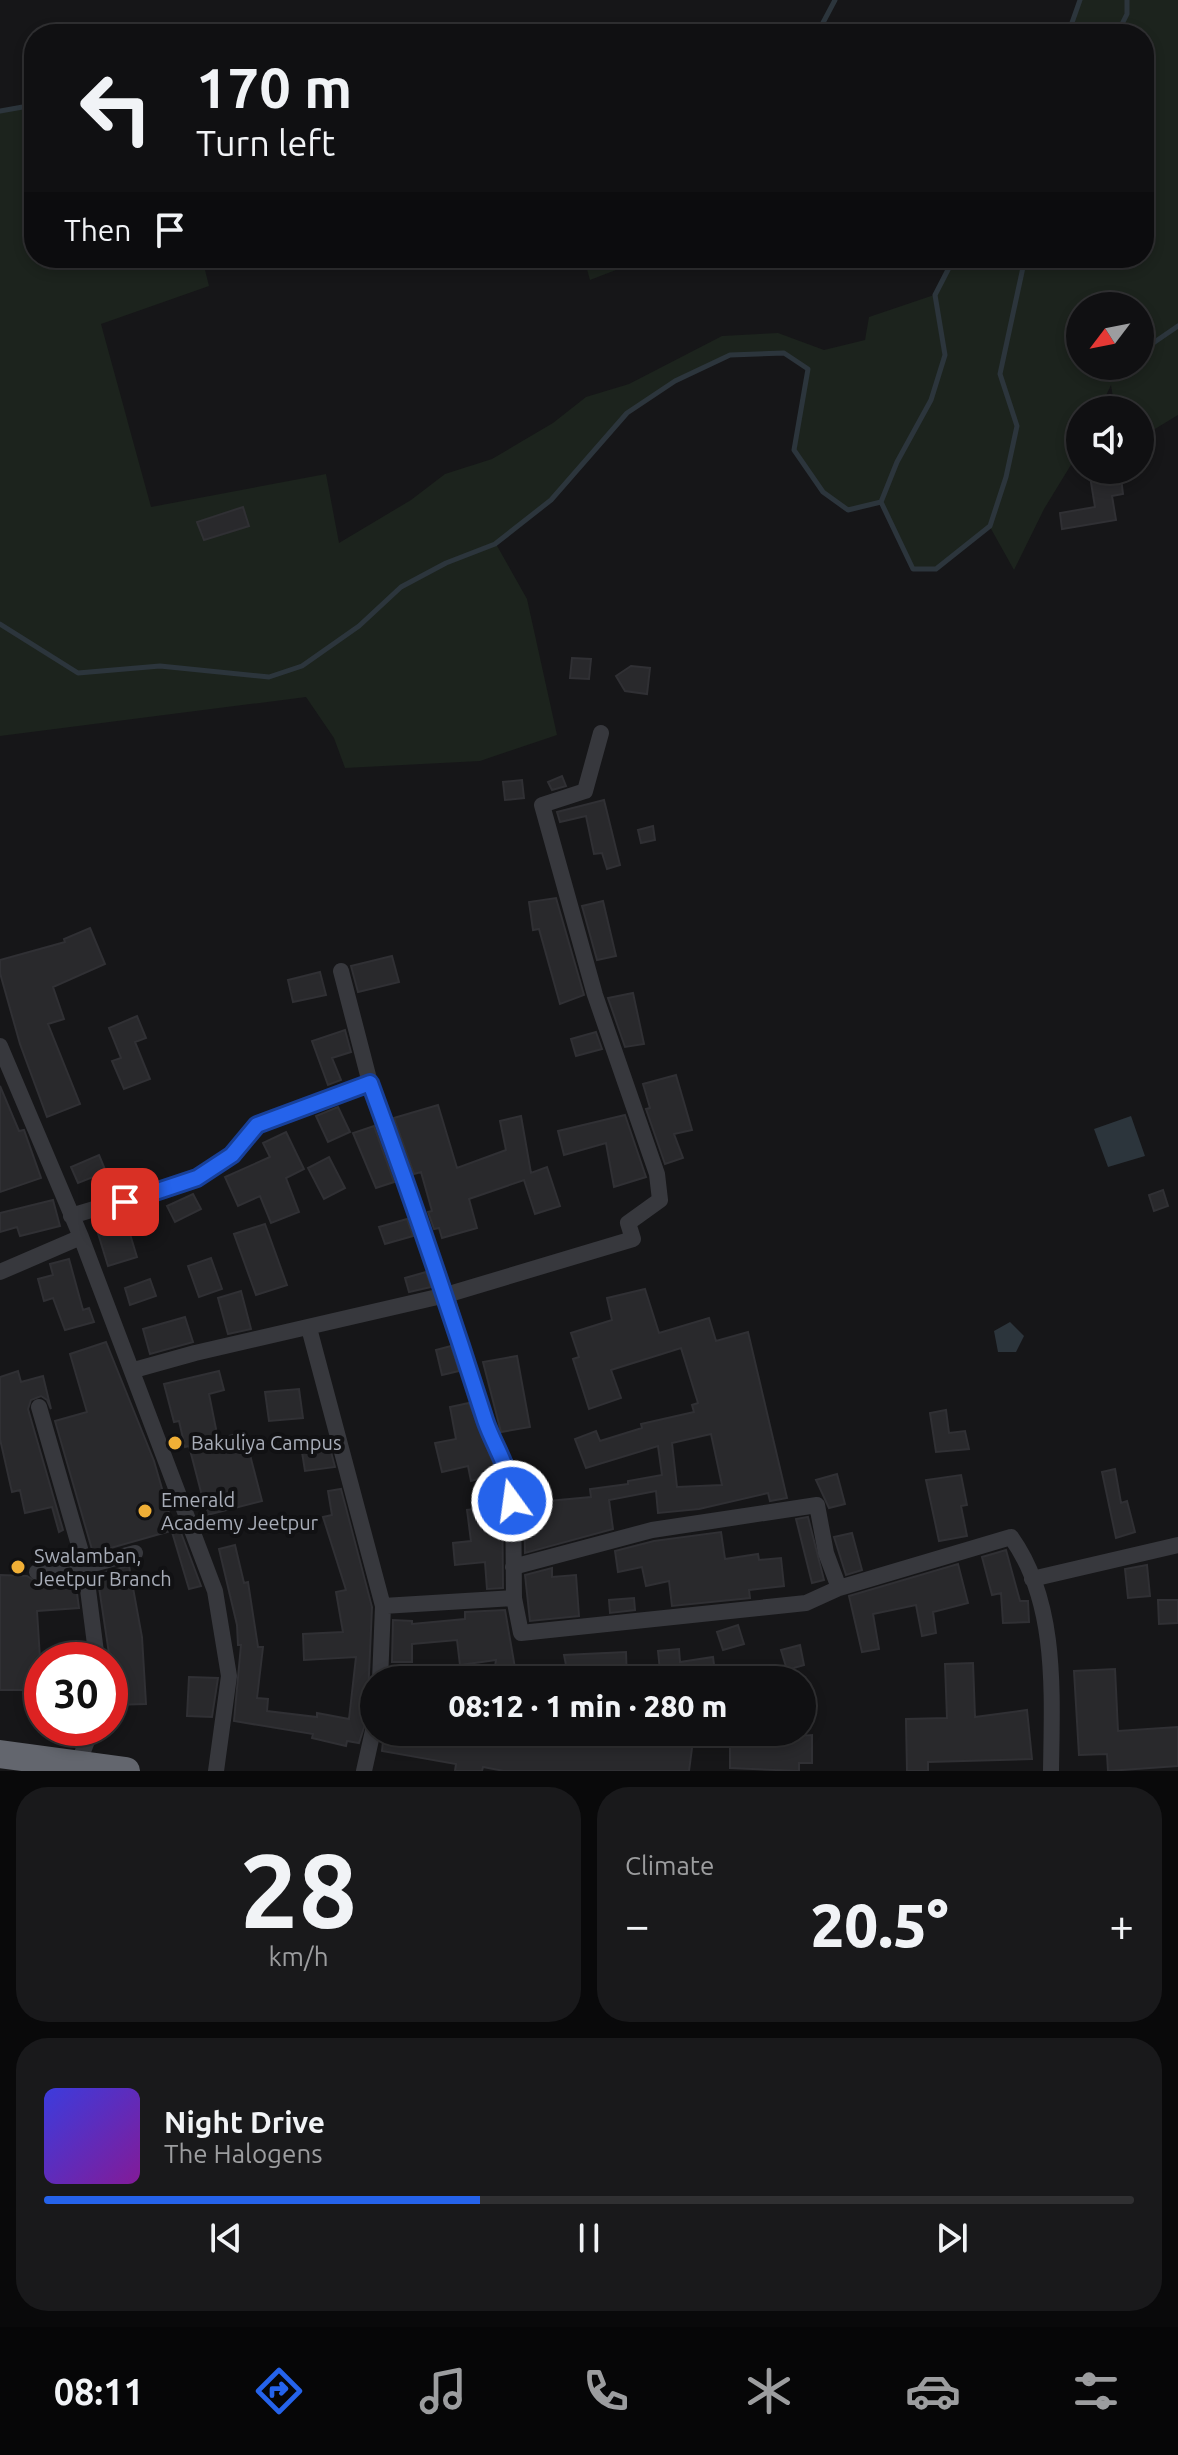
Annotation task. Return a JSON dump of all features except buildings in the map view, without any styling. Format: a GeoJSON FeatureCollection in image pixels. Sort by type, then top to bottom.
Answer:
{"type":"FeatureCollection","features":[{"type":"Feature","properties":{"kind":"highway"},"geometry":{"type":"LineString","coordinates":[[0,1754],[126,1771]]}},
{"type":"Feature","properties":{"kind":"street"},"geometry":{"type":"LineString","coordinates":[[134,1370],[446,1295],[633,1239],[628,1223],[660,1200],[657,1174],[595,995],[542,805],[585,791],[601,733]]}},
{"type":"Feature","properties":{"kind":"street"},"geometry":{"type":"LineString","coordinates":[[341,971],[370,1083],[446,1295],[489,1431],[513,1484],[514,1598],[521,1633],[806,1603],[839,1588],[1011,1537],[1026,1558],[1049,1633],[1051,1771]]}},
{"type":"Feature","properties":{"kind":"street"},"geometry":{"type":"LineString","coordinates":[[0,1046],[134,1370],[215,1591],[229,1676],[216,1771]]}},
{"type":"Feature","properties":{"kind":"street"},"geometry":{"type":"LineString","coordinates":[[71,1216],[197,1178],[232,1155],[257,1125],[370,1083]]}},
{"type":"Feature","properties":{"kind":"street"},"geometry":{"type":"LineString","coordinates":[[0,1272],[81,1237]]}},
{"type":"Feature","properties":{"kind":"street"},"geometry":{"type":"LineString","coordinates":[[309,1328],[383,1606],[381,1666]]}},
{"type":"Feature","properties":{"kind":"street"},"geometry":{"type":"LineString","coordinates":[[39,1407],[85,1566],[95,1642]]}},
{"type":"Feature","properties":{"kind":"street"},"geometry":{"type":"LineString","coordinates":[[513,1567],[652,1530],[817,1505],[826,1553],[839,1588]]}},
{"type":"Feature","properties":{"kind":"street"},"geometry":{"type":"LineString","coordinates":[[1032,1579],[1178,1545]]}},
{"type":"Feature","properties":{"kind":"street"},"geometry":{"type":"LineString","coordinates":[[37,1572],[85,1566],[135,1553]]}},
{"type":"Feature","properties":{"kind":"street"},"geometry":{"type":"LineString","coordinates":[[383,1606],[514,1598]]}},
{"type":"Feature","properties":{"kind":"street"},"geometry":{"type":"LineString","coordinates":[[78,1764],[85,1746]]}},
{"type":"Feature","properties":{"kind":"street"},"geometry":{"type":"LineString","coordinates":[[364,1771],[370,1746]]}},
{"type":"Feature","properties":{"kind":"shaded area"},"geometry":{"type":"Polygon","coordinates":[[[1080,0],[1178,0],[1178,415],[1154,430],[1154,396],[1113,396],[1111,385],[1106,396],[1066,396],[1066,473],[1014,570],[990,527],[936,569],[913,569],[881,502],[848,510],[823,492],[794,450],[808,369],[784,353],[730,355],[675,381],[627,413],[551,500],[496,544],[527,599],[557,735],[480,761],[345,768],[334,738],[306,697],[0,736],[0,111],[24,107],[24,268],[204,268],[209,286],[101,324],[151,507],[326,474],[339,543],[411,500],[445,474],[492,459],[553,423],[586,397],[629,384],[722,336],[778,333],[824,350],[865,340],[869,317],[934,295],[949,268],[1154,268],[1154,24],[1072,24],[1080,0]]]}},
{"type":"Feature","properties":{"kind":"shaded area"},"geometry":{"type":"Polygon","coordinates":[[[587,268],[621,268],[590,280],[587,268]]]}},
{"type":"Feature","properties":{"kind":"shaded area"},"geometry":{"type":"Polygon","coordinates":[[[1131,1116],[1145,1156],[1108,1167],[1094,1129],[1131,1116]]]}},
{"type":"Feature","properties":{"kind":"shaded area"},"geometry":{"type":"Polygon","coordinates":[[[1010,1322],[1024,1336],[1016,1352],[998,1352],[994,1331],[1010,1322]]]}},
{"type":"Feature","properties":{"kind":"waterway"},"geometry":{"type":"LineString","coordinates":[[822,24],[835,0]]}},
{"type":"Feature","properties":{"kind":"waterway"},"geometry":{"type":"LineString","coordinates":[[1072,24],[1080,0]]}},
{"type":"Feature","properties":{"kind":"waterway"},"geometry":{"type":"LineString","coordinates":[[1122,24],[1127,14],[1127,0]]}},
{"type":"Feature","properties":{"kind":"waterway"},"geometry":{"type":"LineString","coordinates":[[0,111],[24,107]]}},
{"type":"Feature","properties":{"kind":"waterway"},"geometry":{"type":"LineString","coordinates":[[0,624],[78,673],[160,666],[269,677],[302,666],[359,626],[401,587],[446,563],[495,544],[551,500],[627,413],[675,381],[730,355],[784,353],[808,369],[794,450],[823,492],[848,510],[881,502],[897,462],[931,400],[945,355],[935,295],[949,268]]}},
{"type":"Feature","properties":{"kind":"waterway"},"geometry":{"type":"LineString","coordinates":[[881,502],[913,569],[936,569],[990,526],[1006,477],[1017,426],[1000,374],[1023,268]]}},
{"type":"Feature","properties":{"kind":"waterway"},"geometry":{"type":"LineString","coordinates":[[1154,342],[1178,326]]}},
{"type":"Feature","properties":{"kind":"place","name":"Bakuliya Campus"},"geometry":{"type":"Point","coordinates":[175,1443]}},
{"type":"Feature","properties":{"kind":"place","name":"Emerald Academy Jeetpur"},"geometry":{"type":"Point","coordinates":[145,1511]}},
{"type":"Feature","properties":{"kind":"place","name":"Swalamban, Jeetpur Branch"},"geometry":{"type":"Point","coordinates":[18,1567]}},
{"type":"Feature","properties":{"kind":"route"},"geometry":{"type":"LineString","coordinates":[[125,1202],[197,1178],[232,1155],[257,1125],[370,1083],[446,1295],[489,1431],[513,1484],[512,1501]]}}]}
